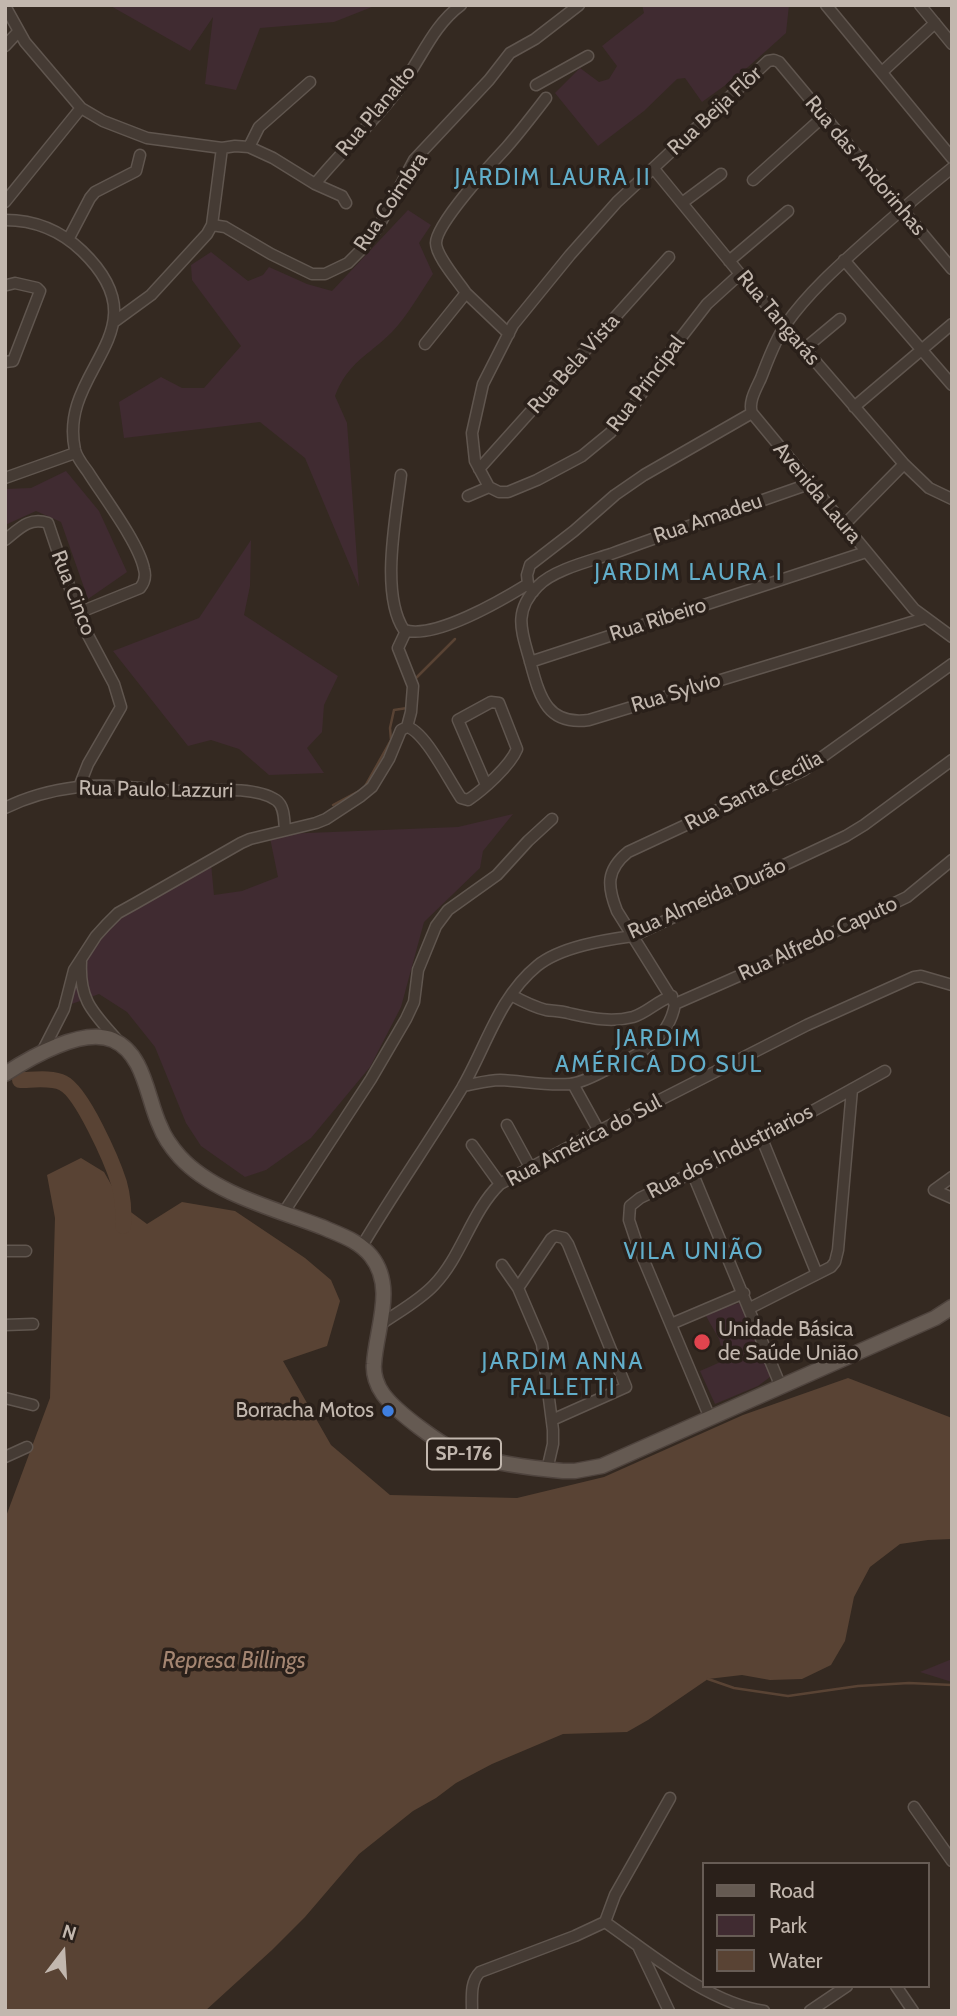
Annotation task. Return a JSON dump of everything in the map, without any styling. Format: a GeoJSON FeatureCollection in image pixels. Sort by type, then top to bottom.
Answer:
{"type":"FeatureCollection","features":[{"type":"Feature","properties":{"kind":"main road"},"geometry":{"type":"LineString","coordinates":[[5,1074],[42,1052],[87,1037],[112,1039],[122,1045],[134,1059],[142,1074],[160,1128],[184,1161],[211,1181],[242,1197],[362,1246]]}},
{"type":"Feature","properties":{"kind":"main road","name":"SP-176"},"geometry":{"type":"LineString","coordinates":[[362,1246],[374,1259],[383,1281],[381,1324],[374,1363],[377,1384],[383,1394],[443,1444],[461,1453],[547,1470],[575,1471],[602,1466],[935,1318],[952,1307]]}},
{"type":"Feature","properties":{"kind":"street","name":"Rua Planalto"},"geometry":{"type":"LineString","coordinates":[[314,184],[397,93],[441,24],[461,5]]}},
{"type":"Feature","properties":{"kind":"street","name":"Rua Coimbra"},"geometry":{"type":"LineString","coordinates":[[212,225],[225,227],[271,254],[317,275],[348,263],[362,250],[380,224],[414,160],[489,80],[510,53],[535,39],[579,5]]}},
{"type":"Feature","properties":{"kind":"street"},"geometry":{"type":"LineString","coordinates":[[826,5],[952,158]]}},
{"type":"Feature","properties":{"kind":"street"},"geometry":{"type":"LineString","coordinates":[[920,5],[952,44]]}},
{"type":"Feature","properties":{"kind":"street"},"geometry":{"type":"LineString","coordinates":[[5,6],[25,42],[81,108],[103,121],[147,138],[222,148],[249,147],[273,158],[314,184],[342,196],[346,203]]}},
{"type":"Feature","properties":{"kind":"street"},"geometry":{"type":"LineString","coordinates":[[882,72],[935,23]]}},
{"type":"Feature","properties":{"kind":"street"},"geometry":{"type":"LineString","coordinates":[[5,46],[18,32]]}},
{"type":"Feature","properties":{"kind":"street"},"geometry":{"type":"LineString","coordinates":[[536,85],[588,56]]}},
{"type":"Feature","properties":{"kind":"street","name":"Rua Beija Flôr"},"geometry":{"type":"LineString","coordinates":[[477,465],[472,433],[483,384],[520,316],[617,202],[768,61],[779,62]]}},
{"type":"Feature","properties":{"kind":"street","name":"Rua das Andorinhas"},"geometry":{"type":"LineString","coordinates":[[779,62],[952,269]]}},
{"type":"Feature","properties":{"kind":"street"},"geometry":{"type":"LineString","coordinates":[[249,147],[259,127],[310,82]]}},
{"type":"Feature","properties":{"kind":"street"},"geometry":{"type":"LineString","coordinates":[[509,334],[466,293],[442,257],[436,243],[437,236],[466,193],[546,99]]}},
{"type":"Feature","properties":{"kind":"street"},"geometry":{"type":"LineString","coordinates":[[5,202],[81,108]]}},
{"type":"Feature","properties":{"kind":"street"},"geometry":{"type":"LineString","coordinates":[[753,180],[824,116]]}},
{"type":"Feature","properties":{"kind":"street"},"geometry":{"type":"LineString","coordinates":[[114,323],[151,295],[201,242],[212,225],[222,148]]}},
{"type":"Feature","properties":{"kind":"street"},"geometry":{"type":"LineString","coordinates":[[69,239],[95,192],[136,171],[140,155]]}},
{"type":"Feature","properties":{"kind":"street","name":"Rua Tangarás"},"geometry":{"type":"LineString","coordinates":[[654,169],[740,274],[904,464],[929,488],[952,499]]}},
{"type":"Feature","properties":{"kind":"street"},"geometry":{"type":"LineString","coordinates":[[752,414],[752,397],[785,326],[811,294],[901,209],[952,169]]}},
{"type":"Feature","properties":{"kind":"street"},"geometry":{"type":"LineString","coordinates":[[682,203],[721,174]]}},
{"type":"Feature","properties":{"kind":"street"},"geometry":{"type":"LineString","coordinates":[[729,261],[788,211]]}},
{"type":"Feature","properties":{"kind":"street"},"geometry":{"type":"LineString","coordinates":[[5,220],[24,220],[46,226],[69,239],[90,259],[110,290],[115,307],[114,323],[73,415],[71,428],[75,453],[135,546],[144,565],[145,579],[141,588],[78,613]]}},
{"type":"Feature","properties":{"kind":"street","name":"Rua Bela Vista"},"geometry":{"type":"LineString","coordinates":[[477,465],[669,257]]}},
{"type":"Feature","properties":{"kind":"street"},"geometry":{"type":"LineString","coordinates":[[844,260],[952,385]]}},
{"type":"Feature","properties":{"kind":"street","name":"Rua Principal"},"geometry":{"type":"LineString","coordinates":[[489,487],[499,492],[508,492],[565,466],[597,445],[634,405],[666,357],[707,304],[740,274]]}},
{"type":"Feature","properties":{"kind":"street"},"geometry":{"type":"LineString","coordinates":[[6,364],[13,361],[40,291],[15,283],[7,285]]}},
{"type":"Feature","properties":{"kind":"street"},"geometry":{"type":"LineString","coordinates":[[425,344],[466,293]]}},
{"type":"Feature","properties":{"kind":"street"},"geometry":{"type":"LineString","coordinates":[[804,349],[840,318]]}},
{"type":"Feature","properties":{"kind":"street"},"geometry":{"type":"LineString","coordinates":[[854,407],[952,324]]}},
{"type":"Feature","properties":{"kind":"street","name":"Avenida Laura"},"geometry":{"type":"LineString","coordinates":[[752,414],[914,609],[952,637]]}},
{"type":"Feature","properties":{"kind":"street","name":"Rua Sylvio"},"geometry":{"type":"LineString","coordinates":[[752,414],[644,475],[615,495],[530,565],[527,575],[530,588],[521,617],[523,639],[538,691],[547,707],[557,715],[579,721],[925,618]]}},
{"type":"Feature","properties":{"kind":"street"},"geometry":{"type":"LineString","coordinates":[[5,478],[75,453]]}},
{"type":"Feature","properties":{"kind":"street"},"geometry":{"type":"LineString","coordinates":[[844,525],[904,464]]}},
{"type":"Feature","properties":{"kind":"street"},"geometry":{"type":"LineString","coordinates":[[468,496],[489,487],[477,465]]}},
{"type":"Feature","properties":{"kind":"street"},"geometry":{"type":"LineString","coordinates":[[401,475],[392,565],[395,611],[405,631],[398,648],[411,682],[411,712],[407,727]]}},
{"type":"Feature","properties":{"kind":"street","name":"Rua Amadeu"},"geometry":{"type":"LineString","coordinates":[[405,631],[420,632],[447,624],[569,569],[809,485]]}},
{"type":"Feature","properties":{"kind":"street","name":"Rua Cinco"},"geometry":{"type":"LineString","coordinates":[[5,540],[28,522],[39,520],[48,523],[78,613],[114,684],[121,707],[88,764],[79,787]]}},
{"type":"Feature","properties":{"kind":"street","name":"Rua Ribeiro"},"geometry":{"type":"LineString","coordinates":[[530,662],[866,551]]}},
{"type":"Feature","properties":{"kind":"street","name":"Rua Santa Cecília"},"geometry":{"type":"LineString","coordinates":[[673,1000],[617,911],[610,890],[612,870],[628,852],[804,770],[952,664]]}},
{"type":"Feature","properties":{"kind":"street"},"geometry":{"type":"LineString","coordinates":[[42,1052],[64,1009],[74,970],[96,936],[118,914],[231,848],[259,837],[326,819],[368,790],[389,759],[401,730],[407,727],[415,730],[425,741],[461,798],[471,799],[486,785],[514,757],[517,749],[499,704],[491,702],[458,719],[486,785]]}},
{"type":"Feature","properties":{"kind":"street","name":"Rua Almeida Durão"},"geometry":{"type":"LineString","coordinates":[[362,1246],[463,1086],[490,1030],[523,978],[550,958],[596,941],[633,936],[846,836],[952,760]]}},
{"type":"Feature","properties":{"kind":"street","name":"Rua Paulo Lazzuri"},"geometry":{"type":"LineString","coordinates":[[10,806],[41,795],[79,787],[250,792],[276,800],[281,805],[285,830]]}},
{"type":"Feature","properties":{"kind":"street"},"geometry":{"type":"LineString","coordinates":[[5,795],[10,806]]}},
{"type":"Feature","properties":{"kind":"street"},"geometry":{"type":"LineString","coordinates":[[284,1212],[371,1079],[406,1019],[414,1002],[418,970],[436,926],[448,910],[497,875],[552,818]]}},
{"type":"Feature","properties":{"kind":"street","name":"Rua Alfredo Caputo"},"geometry":{"type":"LineString","coordinates":[[511,995],[544,1009],[586,1018],[610,1021],[636,1016],[660,1000],[673,1000],[782,957],[907,897],[952,860]]}},
{"type":"Feature","properties":{"kind":"street"},"geometry":{"type":"LineString","coordinates":[[82,959],[80,981],[83,995],[122,1045]]}},
{"type":"Feature","properties":{"kind":"street","name":"Rua América do Sul"},"geometry":{"type":"LineString","coordinates":[[381,1324],[434,1285],[491,1193],[500,1184],[807,1025],[914,977],[921,976],[952,985]]}},
{"type":"Feature","properties":{"kind":"street"},"geometry":{"type":"LineString","coordinates":[[463,1086],[496,1080],[573,1084],[633,1058],[651,1046],[673,1015],[673,1000]]}},
{"type":"Feature","properties":{"kind":"street","name":"Rua dos Industriarios"},"geometry":{"type":"LineString","coordinates":[[710,1418],[637,1244],[629,1220],[630,1206],[640,1198],[762,1139],[885,1072]]}},
{"type":"Feature","properties":{"kind":"street"},"geometry":{"type":"LineString","coordinates":[[573,1084],[599,1131]]}},
{"type":"Feature","properties":{"kind":"street"},"geometry":{"type":"LineString","coordinates":[[750,1308],[835,1262],[852,1090]]}},
{"type":"Feature","properties":{"kind":"street"},"geometry":{"type":"LineString","coordinates":[[507,1125],[531,1169]]}},
{"type":"Feature","properties":{"kind":"street"},"geometry":{"type":"LineString","coordinates":[[762,1139],[817,1274]]}},
{"type":"Feature","properties":{"kind":"street"},"geometry":{"type":"LineString","coordinates":[[472,1145],[500,1184]]}},
{"type":"Feature","properties":{"kind":"street"},"geometry":{"type":"LineString","coordinates":[[692,1172],[782,1387]]}},
{"type":"Feature","properties":{"kind":"street"},"geometry":{"type":"LineString","coordinates":[[952,1177],[934,1190],[952,1198]]}},
{"type":"Feature","properties":{"kind":"street"},"geometry":{"type":"LineString","coordinates":[[518,1288],[551,1238],[564,1238],[626,1387],[552,1420]]}},
{"type":"Feature","properties":{"kind":"street"},"geometry":{"type":"LineString","coordinates":[[5,1251],[26,1251]]}},
{"type":"Feature","properties":{"kind":"street"},"geometry":{"type":"LineString","coordinates":[[502,1265],[518,1288],[542,1344],[553,1444],[547,1470]]}},
{"type":"Feature","properties":{"kind":"street"},"geometry":{"type":"LineString","coordinates":[[671,1324],[744,1293]]}},
{"type":"Feature","properties":{"kind":"street"},"geometry":{"type":"LineString","coordinates":[[5,1325],[33,1324]]}},
{"type":"Feature","properties":{"kind":"street"},"geometry":{"type":"LineString","coordinates":[[5,1398],[33,1405]]}},
{"type":"Feature","properties":{"kind":"street"},"geometry":{"type":"LineString","coordinates":[[5,1457],[27,1447]]}},
{"type":"Feature","properties":{"kind":"street"},"geometry":{"type":"LineString","coordinates":[[472,2011],[472,1984],[480,1972],[605,1922],[615,1895],[670,1798]]}},
{"type":"Feature","properties":{"kind":"street"},"geometry":{"type":"LineString","coordinates":[[914,1807],[952,1861]]}},
{"type":"Feature","properties":{"kind":"street"},"geometry":{"type":"LineString","coordinates":[[605,1922],[702,1986]]}},
{"type":"Feature","properties":{"kind":"street"},"geometry":{"type":"LineString","coordinates":[[638,1945],[668,2011]]}},
{"type":"Feature","properties":{"kind":"street"},"geometry":{"type":"LineString","coordinates":[[657,1983],[662,1971],[670,1967]]}},
{"type":"Feature","properties":{"kind":"street"},"geometry":{"type":"LineString","coordinates":[[706,1988],[726,2000],[764,2011]]}},
{"type":"Feature","properties":{"kind":"street"},"geometry":{"type":"LineString","coordinates":[[810,2011],[844,1988]]}},
{"type":"Feature","properties":{"kind":"street"},"geometry":{"type":"LineString","coordinates":[[896,1988],[913,2011]]}},
{"type":"Feature","properties":{"kind":"green space"},"geometry":{"type":"Polygon","coordinates":[[[109,5],[377,5],[334,22],[260,28],[236,90],[205,84],[213,17],[190,51],[109,5]]]}},
{"type":"Feature","properties":{"kind":"green space"},"geometry":{"type":"Polygon","coordinates":[[[642,5],[789,5],[786,33],[738,76],[702,102],[685,78],[677,79],[644,111],[598,146],[555,93],[580,68],[599,82],[609,79],[617,66],[602,46],[644,13],[642,5]]]}},
{"type":"Feature","properties":{"kind":"green space"},"geometry":{"type":"Polygon","coordinates":[[[408,210],[431,225],[419,243],[433,274],[398,325],[352,367],[335,396],[347,423],[359,587],[305,458],[260,422],[124,438],[119,402],[161,377],[182,388],[204,388],[241,346],[192,280],[191,265],[211,252],[248,281],[263,275],[269,267],[307,284],[332,291],[408,210]]]}},
{"type":"Feature","properties":{"kind":"green space"},"geometry":{"type":"Polygon","coordinates":[[[66,471],[99,511],[127,572],[88,599],[61,522],[36,511],[5,525],[5,489],[31,488],[66,471]]]}},
{"type":"Feature","properties":{"kind":"green space"},"geometry":{"type":"Polygon","coordinates":[[[251,540],[250,586],[244,615],[338,676],[324,705],[322,732],[307,748],[324,773],[269,775],[239,749],[211,740],[188,746],[113,651],[199,618],[251,540]]]}},
{"type":"Feature","properties":{"kind":"green space"},"geometry":{"type":"Polygon","coordinates":[[[513,814],[483,851],[480,868],[424,922],[401,1007],[370,1067],[311,1138],[266,1170],[245,1177],[201,1146],[186,1123],[155,1047],[127,1012],[99,994],[69,1005],[82,964],[113,922],[211,864],[214,895],[242,891],[278,877],[270,838],[282,834],[458,827],[513,814]]]}},
{"type":"Feature","properties":{"kind":"green space"},"geometry":{"type":"Polygon","coordinates":[[[740,1303],[771,1368],[770,1377],[758,1386],[715,1404],[700,1371],[725,1360],[719,1339],[706,1316],[740,1303]]]}},
{"type":"Feature","properties":{"kind":"green space"},"geometry":{"type":"Polygon","coordinates":[[[952,1659],[952,1682],[920,1672],[952,1659]]]}},
{"type":"Feature","properties":{"kind":"water","name":"Represa Billings"},"geometry":{"type":"Polygon","coordinates":[[[81,1158],[104,1172],[124,1207],[147,1224],[182,1202],[235,1211],[305,1258],[331,1280],[340,1301],[327,1346],[283,1361],[331,1445],[390,1495],[517,1498],[604,1477],[743,1415],[848,1378],[952,1418],[952,1539],[900,1544],[870,1567],[854,1597],[845,1641],[831,1665],[802,1679],[770,1680],[742,1675],[708,1679],[627,1732],[563,1734],[492,1764],[456,1783],[413,1811],[359,1854],[305,1917],[205,2011],[5,2011],[5,1519],[50,1398],[55,1218],[47,1175],[81,1158]]]}},
{"type":"Feature","properties":{"kind":"waterway"},"geometry":{"type":"LineString","coordinates":[[415,679],[455,639]]}},
{"type":"Feature","properties":{"kind":"waterway"},"geometry":{"type":"LineString","coordinates":[[364,788],[391,740],[390,728],[394,710],[407,708]]}},
{"type":"Feature","properties":{"kind":"waterway"},"geometry":{"type":"LineString","coordinates":[[333,805],[359,791]]}},
{"type":"Feature","properties":{"kind":"waterway"},"geometry":{"type":"LineString","coordinates":[[20,1080],[58,1081],[71,1089],[79,1099],[103,1144],[119,1183],[123,1226]]}},
{"type":"Feature","properties":{"kind":"waterway"},"geometry":{"type":"LineString","coordinates":[[708,1679],[734,1688],[788,1696],[858,1686],[909,1683],[952,1685]]}},
{"type":"Feature","properties":{"kind":"place","name":"Unidade Básica de Saúde União"},"geometry":{"type":"Point","coordinates":[702,1342]}},
{"type":"Feature","properties":{"kind":"place","name":"Borracha Motos"},"geometry":{"type":"Point","coordinates":[388,1411]}},
{"type":"Feature","properties":{"kind":"district","name":"JARDIM LAURA II"},"geometry":{"type":"Point","coordinates":[553,178]}},
{"type":"Feature","properties":{"kind":"district","name":"JARDIM LAURA I"},"geometry":{"type":"Point","coordinates":[689,573]}},
{"type":"Feature","properties":{"kind":"district","name":"JARDIM AMÉRICA DO SUL"},"geometry":{"type":"Point","coordinates":[659,1052]}},
{"type":"Feature","properties":{"kind":"district","name":"VILA UNIÃO"},"geometry":{"type":"Point","coordinates":[694,1252]}},
{"type":"Feature","properties":{"kind":"district","name":"JARDIM ANNA FALLETTI"},"geometry":{"type":"Point","coordinates":[563,1375]}}]}
